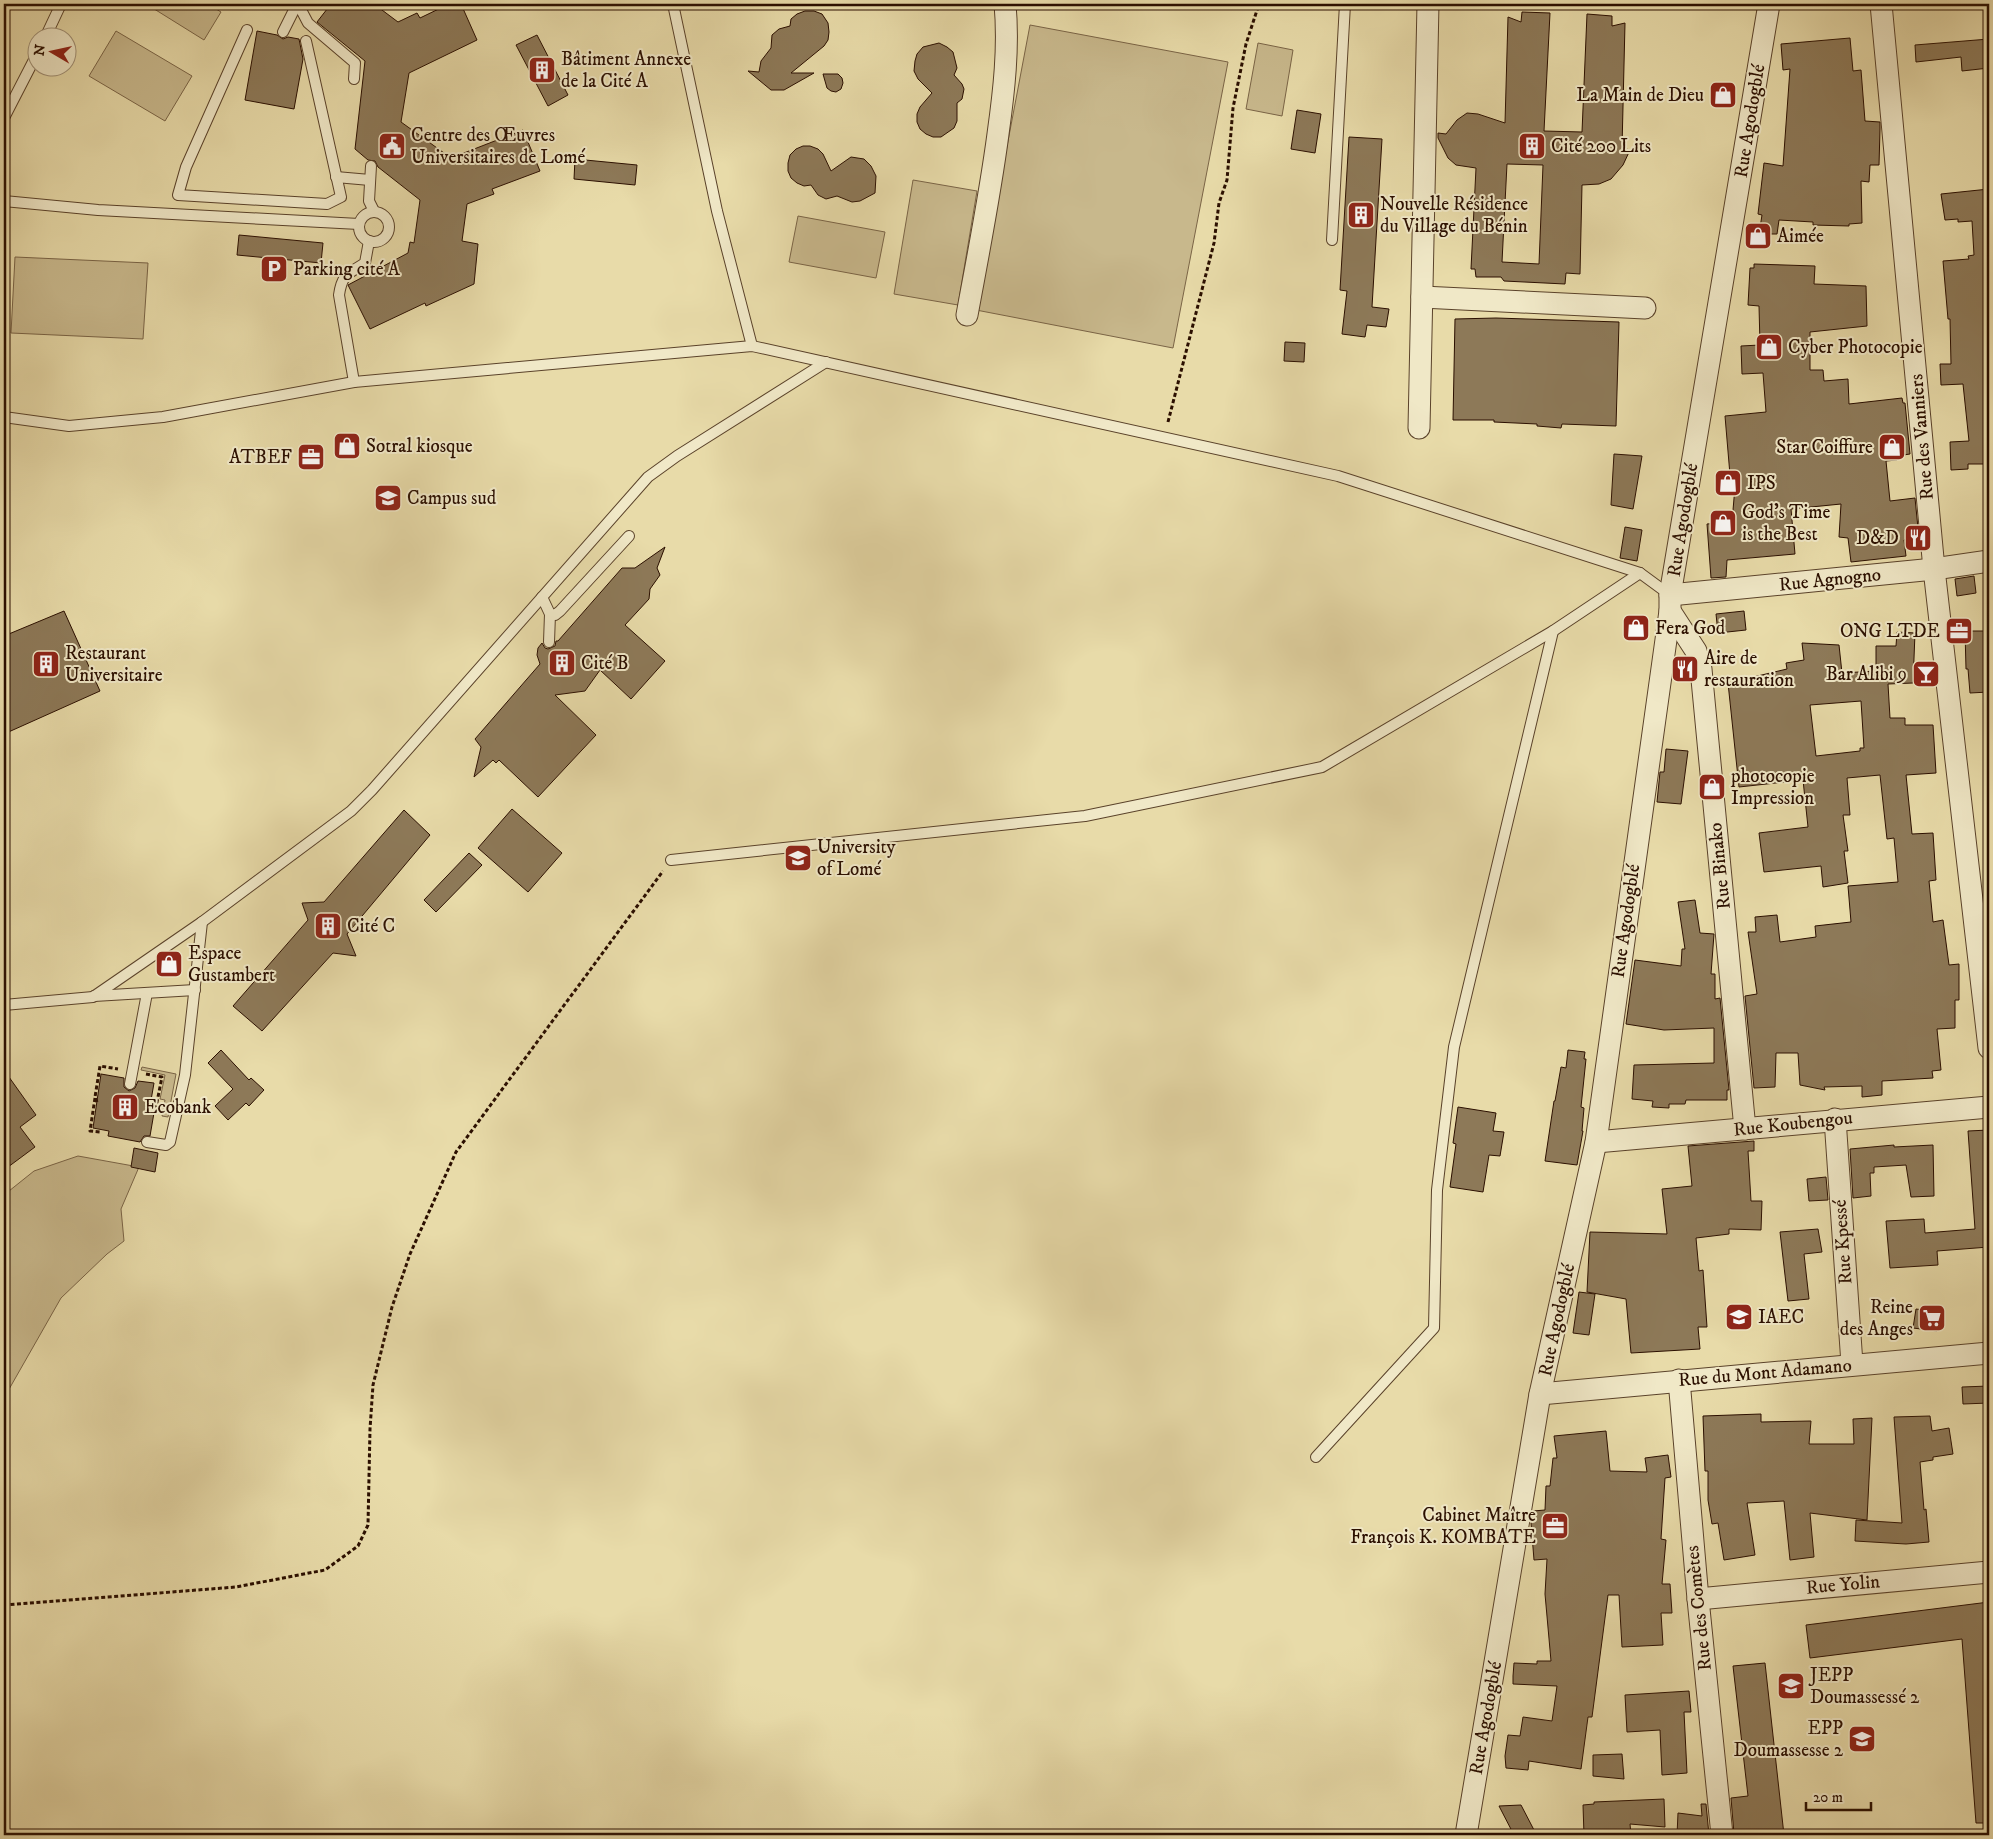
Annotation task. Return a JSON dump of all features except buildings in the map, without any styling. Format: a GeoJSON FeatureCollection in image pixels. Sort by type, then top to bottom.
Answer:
{"type":"FeatureCollection","features":[{"type":"Feature","properties":{"kind":"street"},"geometry":{"type":"LineString","coordinates":[[967,315],[991,184],[1005,85],[1005,4]]}},
{"type":"Feature","properties":{"kind":"street"},"geometry":{"type":"LineString","coordinates":[[1419,428],[1428,4]]}},
{"type":"Feature","properties":{"kind":"street","name":"Rue Agodogblé"},"geometry":{"type":"LineString","coordinates":[[1466,1835],[1540,1394],[1596,1142],[1670,603],[1769,4]]}},
{"type":"Feature","properties":{"kind":"street","name":"Rue des Vanniers"},"geometry":{"type":"LineString","coordinates":[[1881,4],[1934,569],[1989,1048]]}},
{"type":"Feature","properties":{"kind":"street"},"geometry":{"type":"LineString","coordinates":[[1422,297],[1645,308]]}},
{"type":"Feature","properties":{"kind":"street","name":"Rue Agnogno"},"geometry":{"type":"LineString","coordinates":[[1670,603],[1989,561]]}},
{"type":"Feature","properties":{"kind":"street","name":"Rue Binako"},"geometry":{"type":"LineString","coordinates":[[1670,603],[1696,651],[1701,669],[1745,1130]]}},
{"type":"Feature","properties":{"kind":"street","name":"Rue Koubengou"},"geometry":{"type":"LineString","coordinates":[[1596,1142],[1989,1107]]}},
{"type":"Feature","properties":{"kind":"street","name":"Rue Kpessé"},"geometry":{"type":"LineString","coordinates":[[1835,1120],[1852,1364]]}},
{"type":"Feature","properties":{"kind":"street","name":"Rue du Mont Adamano"},"geometry":{"type":"LineString","coordinates":[[1540,1394],[1852,1364],[1989,1353]]}},
{"type":"Feature","properties":{"kind":"street","name":"Rue des Comètes"},"geometry":{"type":"LineString","coordinates":[[1679,1380],[1698,1599],[1722,1835]]}},
{"type":"Feature","properties":{"kind":"street","name":"Rue Yolin"},"geometry":{"type":"LineString","coordinates":[[1698,1599],[1989,1572]]}},
{"type":"Feature","properties":{"kind":"lane"},"geometry":{"type":"LineString","coordinates":[[50,28],[61,4]]}},
{"type":"Feature","properties":{"kind":"lane"},"geometry":{"type":"LineString","coordinates":[[283,32],[297,4]]}},
{"type":"Feature","properties":{"kind":"lane"},"geometry":{"type":"LineString","coordinates":[[297,4],[308,23],[355,63],[354,79]]}},
{"type":"Feature","properties":{"kind":"lane"},"geometry":{"type":"LineString","coordinates":[[673,4],[717,211],[752,346]]}},
{"type":"Feature","properties":{"kind":"lane"},"geometry":{"type":"LineString","coordinates":[[1332,240],[1345,4]]}},
{"type":"Feature","properties":{"kind":"lane"},"geometry":{"type":"LineString","coordinates":[[248,30],[186,167],[178,195],[327,204],[340,197],[306,40]]}},
{"type":"Feature","properties":{"kind":"lane"},"geometry":{"type":"LineString","coordinates":[[4,118],[28,71]]}},
{"type":"Feature","properties":{"kind":"lane"},"geometry":{"type":"LineString","coordinates":[[371,166],[369,201],[374,211]]}},
{"type":"Feature","properties":{"kind":"lane"},"geometry":{"type":"LineString","coordinates":[[336,177],[370,180]]}},
{"type":"Feature","properties":{"kind":"lane"},"geometry":{"type":"LineString","coordinates":[[4,201],[98,210],[359,224]]}},
{"type":"Feature","properties":{"kind":"lane"},"geometry":{"type":"LineString","coordinates":[[374,211],[386,216],[390,229],[387,236],[375,242],[368,241],[360,231],[359,224],[367,213],[374,211]]}},
{"type":"Feature","properties":{"kind":"lane"},"geometry":{"type":"LineString","coordinates":[[354,382],[339,295],[341,280],[365,263],[368,241]]}},
{"type":"Feature","properties":{"kind":"lane"},"geometry":{"type":"LineString","coordinates":[[4,418],[69,426],[163,417],[354,382],[752,346],[1338,476],[1640,573],[1670,603]]}},
{"type":"Feature","properties":{"kind":"lane"},"geometry":{"type":"LineString","coordinates":[[93,996],[202,922],[351,811],[372,790],[648,477],[677,456],[826,362]]}},
{"type":"Feature","properties":{"kind":"lane"},"geometry":{"type":"LineString","coordinates":[[550,614],[555,615],[560,611],[629,536]]}},
{"type":"Feature","properties":{"kind":"lane"},"geometry":{"type":"LineString","coordinates":[[670,860],[1085,816],[1322,767],[1553,631],[1640,573]]}},
{"type":"Feature","properties":{"kind":"lane"},"geometry":{"type":"LineString","coordinates":[[542,597],[550,614],[549,642]]}},
{"type":"Feature","properties":{"kind":"lane"},"geometry":{"type":"LineString","coordinates":[[1316,1457],[1434,1328],[1437,1190],[1454,1047],[1553,631]]}},
{"type":"Feature","properties":{"kind":"lane"},"geometry":{"type":"LineString","coordinates":[[147,1142],[166,1145],[170,1142],[185,1075],[202,922]]}},
{"type":"Feature","properties":{"kind":"lane"},"geometry":{"type":"LineString","coordinates":[[4,1005],[93,996],[195,990]]}},
{"type":"Feature","properties":{"kind":"lane"},"geometry":{"type":"LineString","coordinates":[[130,1084],[147,993]]}},
{"type":"Feature","properties":{"kind":"path"},"geometry":{"type":"LineString","coordinates":[[1164,438],[1214,243],[1219,203],[1227,180],[1237,90],[1246,44],[1259,4]]}},
{"type":"Feature","properties":{"kind":"path"},"geometry":{"type":"LineString","coordinates":[[4,1605],[236,1587],[325,1570],[358,1546],[368,1525],[373,1384],[392,1307],[410,1254],[456,1152],[670,860]]}},
{"type":"Feature","properties":{"kind":"path"},"geometry":{"type":"LineString","coordinates":[[100,1132],[90,1131],[100,1066],[162,1077],[156,1107]]}},
{"type":"Feature","properties":{"kind":"path"},"geometry":{"type":"LineString","coordinates":[[95,1097],[97,1102]]}},
{"type":"Feature","properties":{"kind":"shaded area"},"geometry":{"type":"Polygon","coordinates":[[[153,4],[208,4],[221,12],[204,40],[151,7],[153,4]]]}},
{"type":"Feature","properties":{"kind":"shaded area"},"geometry":{"type":"Polygon","coordinates":[[[1030,25],[1228,62],[1173,348],[976,310],[1030,25]]]}},
{"type":"Feature","properties":{"kind":"shaded area"},"geometry":{"type":"Polygon","coordinates":[[[116,31],[192,76],[165,121],[89,76],[116,31]]]}},
{"type":"Feature","properties":{"kind":"shaded area"},"geometry":{"type":"Polygon","coordinates":[[[1258,43],[1293,50],[1282,116],[1246,109],[1258,43]]]}},
{"type":"Feature","properties":{"kind":"shaded area"},"geometry":{"type":"Polygon","coordinates":[[[913,180],[977,191],[958,305],[894,294],[913,180]]]}},
{"type":"Feature","properties":{"kind":"shaded area"},"geometry":{"type":"Polygon","coordinates":[[[798,216],[885,232],[876,278],[789,262],[798,216]]]}},
{"type":"Feature","properties":{"kind":"shaded area"},"geometry":{"type":"Polygon","coordinates":[[[15,257],[148,263],[143,339],[11,333],[15,257]]]}},
{"type":"Feature","properties":{"kind":"shaded area"},"geometry":{"type":"Polygon","coordinates":[[[142,1067],[176,1074],[168,1117],[162,1116],[165,1100],[160,1099],[165,1075],[141,1070],[142,1067]]]}},
{"type":"Feature","properties":{"kind":"shaded area"},"geometry":{"type":"Polygon","coordinates":[[[78,1156],[139,1167],[121,1209],[124,1241],[107,1254],[61,1298],[8,1391],[4,1391],[4,1195],[34,1171],[78,1156]]]}},
{"type":"Feature","properties":{"kind":"place","name":"Bâtiment Annexe de la Cité A"},"geometry":{"type":"Point","coordinates":[542,70]}},
{"type":"Feature","properties":{"kind":"place","name":"La Main de Dieu"},"geometry":{"type":"Point","coordinates":[1723,95]}},
{"type":"Feature","properties":{"kind":"place","name":"Centre des Œuvres Universitaires de Lomé"},"geometry":{"type":"Point","coordinates":[392,146]}},
{"type":"Feature","properties":{"kind":"place","name":"Cité 200 Lits"},"geometry":{"type":"Point","coordinates":[1532,146]}},
{"type":"Feature","properties":{"kind":"place","name":"Nouvelle Résidence du Village du Bénin"},"geometry":{"type":"Point","coordinates":[1361,215]}},
{"type":"Feature","properties":{"kind":"place","name":"Aimée"},"geometry":{"type":"Point","coordinates":[1758,236]}},
{"type":"Feature","properties":{"kind":"place","name":"Parking cité A"},"geometry":{"type":"Point","coordinates":[274,269]}},
{"type":"Feature","properties":{"kind":"place","name":"Cyber Photocopie"},"geometry":{"type":"Point","coordinates":[1769,347]}},
{"type":"Feature","properties":{"kind":"place","name":"Sotral kiosque"},"geometry":{"type":"Point","coordinates":[347,446]}},
{"type":"Feature","properties":{"kind":"place","name":"Star Coiffure"},"geometry":{"type":"Point","coordinates":[1892,447]}},
{"type":"Feature","properties":{"kind":"place","name":"ATBEF"},"geometry":{"type":"Point","coordinates":[311,457]}},
{"type":"Feature","properties":{"kind":"place","name":"IPS"},"geometry":{"type":"Point","coordinates":[1728,483]}},
{"type":"Feature","properties":{"kind":"place","name":"Campus sud"},"geometry":{"type":"Point","coordinates":[388,498]}},
{"type":"Feature","properties":{"kind":"place","name":"God's Time is the Best"},"geometry":{"type":"Point","coordinates":[1723,523]}},
{"type":"Feature","properties":{"kind":"place","name":"D&D"},"geometry":{"type":"Point","coordinates":[1918,538]}},
{"type":"Feature","properties":{"kind":"place","name":"Fera God"},"geometry":{"type":"Point","coordinates":[1636,628]}},
{"type":"Feature","properties":{"kind":"place","name":"ONG LTDE"},"geometry":{"type":"Point","coordinates":[1959,631]}},
{"type":"Feature","properties":{"kind":"place","name":"Cité B"},"geometry":{"type":"Point","coordinates":[562,663]}},
{"type":"Feature","properties":{"kind":"place","name":"Restaurant Universitaire"},"geometry":{"type":"Point","coordinates":[46,664]}},
{"type":"Feature","properties":{"kind":"place","name":"Aire de restauration"},"geometry":{"type":"Point","coordinates":[1685,669]}},
{"type":"Feature","properties":{"kind":"place","name":"Bar Alibi 9"},"geometry":{"type":"Point","coordinates":[1926,674]}},
{"type":"Feature","properties":{"kind":"place","name":"photocopie Impression"},"geometry":{"type":"Point","coordinates":[1712,787]}},
{"type":"Feature","properties":{"kind":"place","name":"University of Lomé"},"geometry":{"type":"Point","coordinates":[798,858]}},
{"type":"Feature","properties":{"kind":"place","name":"Cité C"},"geometry":{"type":"Point","coordinates":[328,926]}},
{"type":"Feature","properties":{"kind":"place","name":"Espace Gustambert"},"geometry":{"type":"Point","coordinates":[169,964]}},
{"type":"Feature","properties":{"kind":"place","name":"Ecobank"},"geometry":{"type":"Point","coordinates":[125,1107]}},
{"type":"Feature","properties":{"kind":"place","name":"IAEC"},"geometry":{"type":"Point","coordinates":[1739,1317]}},
{"type":"Feature","properties":{"kind":"place","name":"Reine des Anges"},"geometry":{"type":"Point","coordinates":[1932,1318]}},
{"type":"Feature","properties":{"kind":"place","name":"Cabinet Maître François K. KOMBATE"},"geometry":{"type":"Point","coordinates":[1555,1526]}},
{"type":"Feature","properties":{"kind":"place","name":"JEPP Doumassessé 2"},"geometry":{"type":"Point","coordinates":[1791,1686]}},
{"type":"Feature","properties":{"kind":"place","name":"EPP Doumassesse 2"},"geometry":{"type":"Point","coordinates":[1862,1739]}}]}
